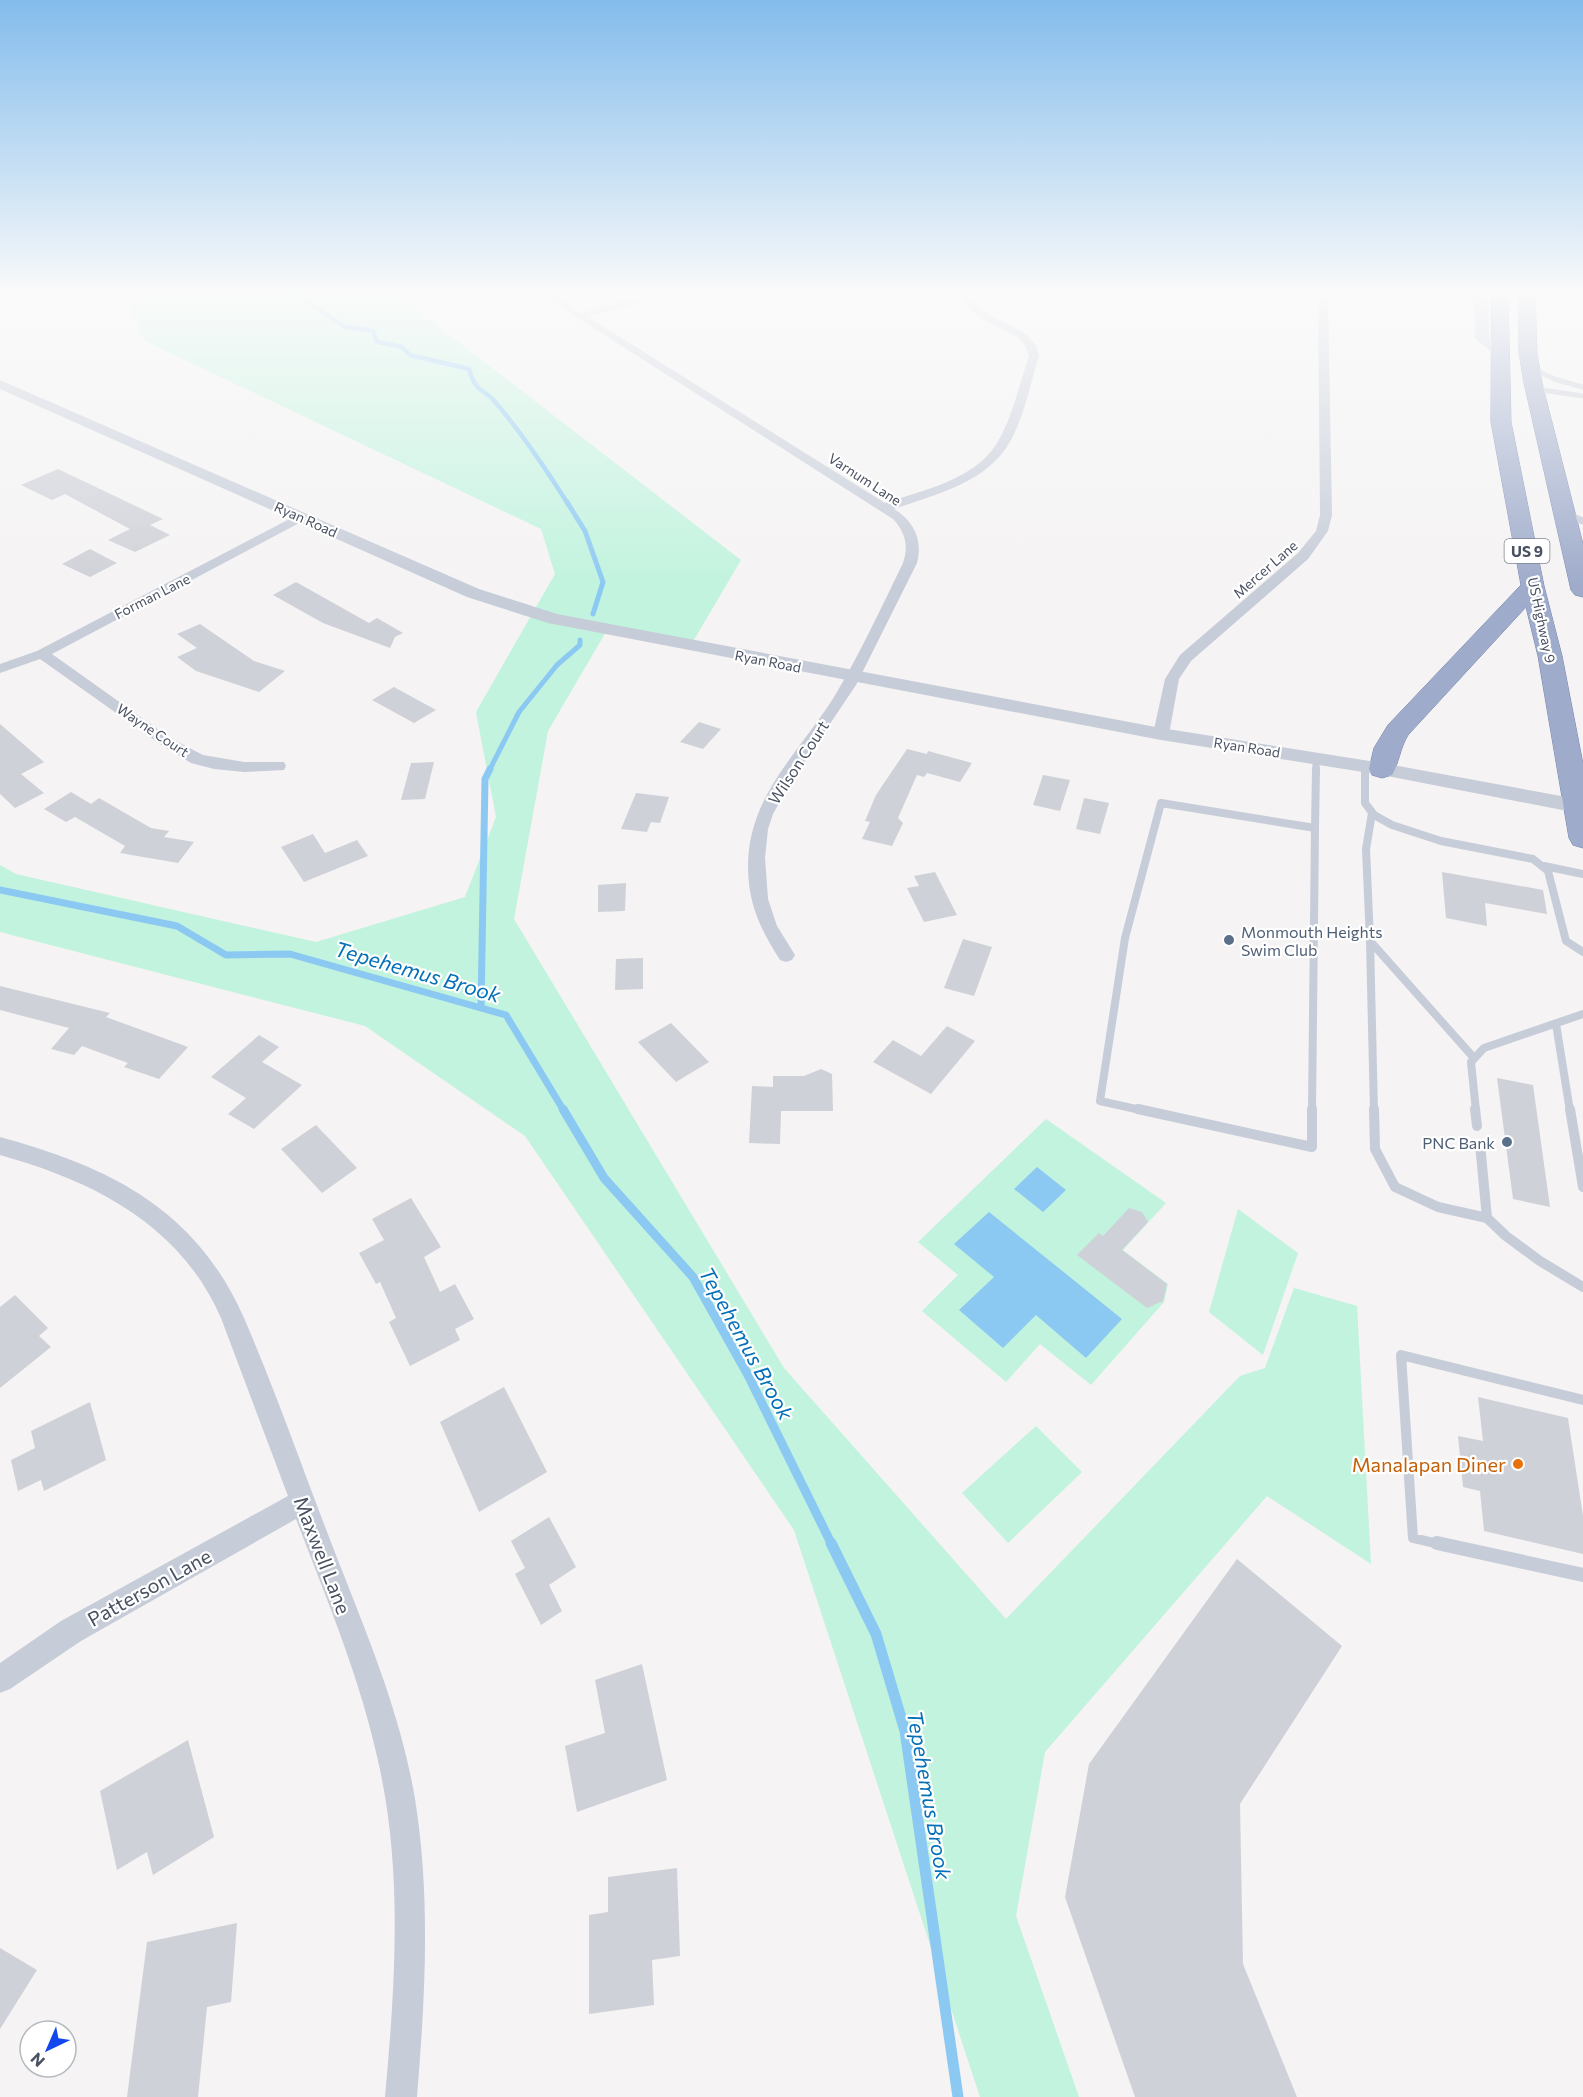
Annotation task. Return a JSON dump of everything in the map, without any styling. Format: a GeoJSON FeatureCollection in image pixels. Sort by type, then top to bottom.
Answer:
{"type":"FeatureCollection","features":[{"type":"Feature","properties":{"kind":"highway","name":"US Highway 9"},"geometry":{"type":"LineString","coordinates":[[1503,392],[1501,422],[1533,586],[1550,656],[1583,838]]}},
{"type":"Feature","properties":{"kind":"highway","name":"US 9"},"geometry":{"type":"LineString","coordinates":[[1536,392],[1563,513],[1578,548],[1583,590]]}},
{"type":"Feature","properties":{"kind":"highway"},"geometry":{"type":"LineString","coordinates":[[1374,767],[1397,731],[1533,586]]}},
{"type":"Feature","properties":{"kind":"street","name":"Ryan Road"},"geometry":{"type":"LineString","coordinates":[[18,392],[473,593],[520,610],[584,626],[1161,734],[1374,767],[1579,806]]}},
{"type":"Feature","properties":{"kind":"street","name":"Varnum Lane"},"geometry":{"type":"LineString","coordinates":[[700,392],[897,516],[913,535],[914,552],[853,676]]}},
{"type":"Feature","properties":{"kind":"street"},"geometry":{"type":"LineString","coordinates":[[884,508],[966,476],[996,453],[1006,437],[1022,392]]}},
{"type":"Feature","properties":{"kind":"street","name":"Mercer Lane"},"geometry":{"type":"LineString","coordinates":[[1161,734],[1172,679],[1185,658],[1303,556],[1322,531],[1326,515],[1324,392]]}},
{"type":"Feature","properties":{"kind":"street","name":"Forman Lane"},"geometry":{"type":"LineString","coordinates":[[0,669],[42,654],[301,517]]}},
{"type":"Feature","properties":{"kind":"street","name":"Wayne Court"},"geometry":{"type":"LineString","coordinates":[[42,654],[165,741],[197,759],[214,764],[244,767],[278,766]]}},
{"type":"Feature","properties":{"kind":"street","name":"Wilson Court"},"geometry":{"type":"LineString","coordinates":[[786,955],[769,929],[760,909],[756,857],[760,828],[769,804],[840,700],[853,676]]}},
{"type":"Feature","properties":{"kind":"street","name":"Maxwell Lane"},"geometry":{"type":"LineString","coordinates":[[0,1146],[62,1163],[92,1175],[140,1203],[186,1244],[220,1293],[234,1324],[367,1667],[386,1729],[400,1797],[409,1872],[411,1943],[401,2097]]}},
{"type":"Feature","properties":{"kind":"street","name":"Patterson Lane"},"geometry":{"type":"LineString","coordinates":[[0,1678],[71,1631],[302,1502]]}},
{"type":"Feature","properties":{"kind":"lane"},"geometry":{"type":"LineString","coordinates":[[1555,392],[1583,396]]}},
{"type":"Feature","properties":{"kind":"lane"},"geometry":{"type":"LineString","coordinates":[[1563,513],[1583,521]]}},
{"type":"Feature","properties":{"kind":"lane"},"geometry":{"type":"LineString","coordinates":[[1314,828],[1161,803],[1125,938],[1101,1101],[1312,1147],[1316,758]]}},
{"type":"Feature","properties":{"kind":"lane"},"geometry":{"type":"LineString","coordinates":[[1374,767],[1365,803],[1376,818],[1394,828],[1419,836],[1533,859],[1548,871],[1566,941],[1583,952]]}},
{"type":"Feature","properties":{"kind":"lane"},"geometry":{"type":"LineString","coordinates":[[1372,813],[1366,849],[1375,1149],[1395,1187],[1438,1207],[1487,1218],[1523,1249],[1583,1287]]}},
{"type":"Feature","properties":{"kind":"lane"},"geometry":{"type":"LineString","coordinates":[[1542,866],[1583,874]]}},
{"type":"Feature","properties":{"kind":"lane"},"geometry":{"type":"LineString","coordinates":[[1370,941],[1474,1059]]}},
{"type":"Feature","properties":{"kind":"lane"},"geometry":{"type":"LineString","coordinates":[[1477,1126],[1471,1062],[1484,1048],[1583,1014]]}},
{"type":"Feature","properties":{"kind":"lane"},"geometry":{"type":"LineString","coordinates":[[1556,1024],[1583,1187]]}},
{"type":"Feature","properties":{"kind":"lane"},"geometry":{"type":"LineString","coordinates":[[1480,1144],[1487,1218]]}},
{"type":"Feature","properties":{"kind":"lane"},"geometry":{"type":"LineString","coordinates":[[1583,1400],[1401,1355],[1413,1538],[1583,1575]]}},
{"type":"Feature","properties":{"kind":"green space"},"geometry":{"type":"Polygon","coordinates":[[[252,392],[523,392],[741,560],[691,645],[607,630],[548,731],[514,919],[784,1368],[1006,1619],[1240,1376],[1265,1368],[1294,1288],[1357,1306],[1371,1564],[1267,1496],[1045,1752],[1016,1916],[1079,2097],[980,2097],[794,1530],[525,1136],[365,1026],[0,932],[0,865],[16,874],[316,942],[465,897],[496,817],[476,712],[555,574],[541,529],[252,392]]]}},
{"type":"Feature","properties":{"kind":"green space"},"geometry":{"type":"Polygon","coordinates":[[[1046,1119],[1166,1203],[1123,1250],[1168,1284],[1164,1302],[1091,1385],[1040,1344],[1006,1382],[922,1311],[958,1275],[918,1242],[1046,1119]]]}},
{"type":"Feature","properties":{"kind":"green space"},"geometry":{"type":"Polygon","coordinates":[[[1238,1209],[1298,1253],[1263,1355],[1209,1312],[1238,1209]]]}},
{"type":"Feature","properties":{"kind":"green space"},"geometry":{"type":"Polygon","coordinates":[[[1036,1426],[1082,1472],[1008,1543],[962,1493],[1036,1426]]]}},
{"type":"Feature","properties":{"kind":"water"},"geometry":{"type":"Polygon","coordinates":[[[1037,1167],[1066,1190],[1043,1212],[1014,1189],[1037,1167]]]}},
{"type":"Feature","properties":{"kind":"water"},"geometry":{"type":"Polygon","coordinates":[[[989,1212],[1122,1319],[1086,1358],[1036,1315],[1003,1348],[959,1310],[994,1277],[954,1244],[989,1212]]]}},
{"type":"Feature","properties":{"kind":"building"},"geometry":{"type":"Polygon","coordinates":[[[58,469],[163,519],[150,525],[170,535],[135,552],[108,540],[130,529],[65,494],[52,500],[21,485],[58,469]]]}},
{"type":"Feature","properties":{"kind":"building"},"geometry":{"type":"Polygon","coordinates":[[[90,549],[117,563],[90,577],[62,564],[90,549]]]}},
{"type":"Feature","properties":{"kind":"building"},"geometry":{"type":"Polygon","coordinates":[[[296,582],[369,623],[377,618],[403,633],[395,637],[390,648],[323,623],[273,595],[296,582]]]}},
{"type":"Feature","properties":{"kind":"building"},"geometry":{"type":"Polygon","coordinates":[[[200,624],[254,661],[285,671],[259,692],[196,671],[177,657],[197,648],[177,634],[200,624]]]}},
{"type":"Feature","properties":{"kind":"building"},"geometry":{"type":"Polygon","coordinates":[[[394,687],[436,710],[414,723],[372,700],[394,687]]]}},
{"type":"Feature","properties":{"kind":"building"},"geometry":{"type":"Polygon","coordinates":[[[699,722],[721,729],[703,749],[680,742],[699,722]]]}},
{"type":"Feature","properties":{"kind":"building"},"geometry":{"type":"Polygon","coordinates":[[[0,724],[44,762],[21,774],[44,793],[15,808],[0,794],[0,724]]]}},
{"type":"Feature","properties":{"kind":"building"},"geometry":{"type":"Polygon","coordinates":[[[907,749],[927,754],[928,751],[972,763],[960,782],[927,773],[924,777],[917,775],[898,818],[903,823],[892,846],[862,839],[870,822],[865,821],[876,795],[907,749]]]}},
{"type":"Feature","properties":{"kind":"building"},"geometry":{"type":"Polygon","coordinates":[[[434,762],[425,799],[401,800],[411,763],[434,762]]]}},
{"type":"Feature","properties":{"kind":"building"},"geometry":{"type":"Polygon","coordinates":[[[1043,775],[1070,780],[1060,811],[1033,805],[1043,775]]]}},
{"type":"Feature","properties":{"kind":"building"},"geometry":{"type":"Polygon","coordinates":[[[71,792],[91,804],[99,798],[151,828],[169,831],[164,837],[194,842],[178,863],[120,853],[125,846],[75,817],[66,822],[44,809],[71,792]]]}},
{"type":"Feature","properties":{"kind":"building"},"geometry":{"type":"Polygon","coordinates":[[[636,793],[669,797],[660,823],[651,822],[647,832],[621,829],[636,793]]]}},
{"type":"Feature","properties":{"kind":"building"},"geometry":{"type":"Polygon","coordinates":[[[1084,798],[1109,803],[1100,834],[1076,829],[1084,798]]]}},
{"type":"Feature","properties":{"kind":"building"},"geometry":{"type":"Polygon","coordinates":[[[313,834],[325,853],[357,840],[368,856],[304,882],[281,847],[313,834]]]}},
{"type":"Feature","properties":{"kind":"building"},"geometry":{"type":"Polygon","coordinates":[[[935,872],[957,915],[924,922],[907,888],[919,886],[914,876],[935,872]]]}},
{"type":"Feature","properties":{"kind":"building"},"geometry":{"type":"Polygon","coordinates":[[[1442,872],[1543,890],[1547,914],[1485,903],[1487,926],[1446,918],[1442,872]]]}},
{"type":"Feature","properties":{"kind":"building"},"geometry":{"type":"Polygon","coordinates":[[[626,883],[625,911],[598,912],[598,885],[626,883]]]}},
{"type":"Feature","properties":{"kind":"building"},"geometry":{"type":"Polygon","coordinates":[[[963,939],[992,947],[974,996],[944,988],[963,939]]]}},
{"type":"Feature","properties":{"kind":"building"},"geometry":{"type":"Polygon","coordinates":[[[643,958],[643,989],[615,990],[616,959],[643,958]]]}},
{"type":"Feature","properties":{"kind":"building"},"geometry":{"type":"Polygon","coordinates":[[[0,986],[110,1013],[106,1017],[188,1047],[159,1079],[124,1067],[128,1063],[82,1046],[74,1055],[51,1049],[69,1028],[0,1010],[0,986]]]}},
{"type":"Feature","properties":{"kind":"building"},"geometry":{"type":"Polygon","coordinates":[[[671,1023],[709,1062],[676,1082],[638,1042],[671,1023]]]}},
{"type":"Feature","properties":{"kind":"building"},"geometry":{"type":"Polygon","coordinates":[[[947,1026],[975,1041],[931,1094],[873,1062],[893,1040],[921,1056],[947,1026]]]}},
{"type":"Feature","properties":{"kind":"building"},"geometry":{"type":"Polygon","coordinates":[[[259,1035],[279,1047],[262,1062],[302,1085],[254,1129],[228,1114],[246,1098],[211,1077],[259,1035]]]}},
{"type":"Feature","properties":{"kind":"building"},"geometry":{"type":"Polygon","coordinates":[[[821,1069],[832,1074],[833,1111],[781,1111],[780,1144],[749,1143],[752,1086],[773,1087],[773,1076],[804,1076],[821,1069]]]}},
{"type":"Feature","properties":{"kind":"building","name":"PNC Bank"},"geometry":{"type":"Polygon","coordinates":[[[1497,1078],[1533,1085],[1550,1207],[1513,1199],[1497,1078]]]}},
{"type":"Feature","properties":{"kind":"building"},"geometry":{"type":"Polygon","coordinates":[[[316,1125],[357,1168],[322,1193],[281,1149],[316,1125]]]}},
{"type":"Feature","properties":{"kind":"building"},"geometry":{"type":"Polygon","coordinates":[[[411,1198],[441,1247],[424,1257],[440,1292],[455,1284],[474,1319],[455,1329],[460,1340],[410,1366],[389,1322],[396,1318],[380,1282],[376,1284],[359,1253],[384,1240],[372,1219],[411,1198]]]}},
{"type":"Feature","properties":{"kind":"building"},"geometry":{"type":"Polygon","coordinates":[[[1129,1208],[1142,1212],[1148,1222],[1122,1250],[1167,1284],[1163,1301],[1147,1308],[1077,1255],[1099,1233],[1103,1236],[1129,1208]]]}},
{"type":"Feature","properties":{"kind":"building"},"geometry":{"type":"Polygon","coordinates":[[[15,1295],[48,1328],[39,1336],[51,1347],[0,1388],[0,1307],[15,1295]]]}},
{"type":"Feature","properties":{"kind":"building"},"geometry":{"type":"Polygon","coordinates":[[[504,1387],[547,1472],[479,1512],[440,1422],[504,1387]]]}},
{"type":"Feature","properties":{"kind":"building","name":"Manalapan Diner"},"geometry":{"type":"Polygon","coordinates":[[[1478,1397],[1568,1418],[1583,1516],[1583,1554],[1484,1531],[1480,1491],[1463,1487],[1458,1436],[1483,1441],[1478,1397]]]}},
{"type":"Feature","properties":{"kind":"building"},"geometry":{"type":"Polygon","coordinates":[[[90,1402],[106,1460],[44,1491],[41,1480],[18,1491],[11,1460],[35,1448],[31,1431],[90,1402]]]}},
{"type":"Feature","properties":{"kind":"building"},"geometry":{"type":"Polygon","coordinates":[[[549,1517],[576,1567],[549,1585],[562,1611],[541,1625],[515,1574],[525,1568],[511,1541],[549,1517]]]}},
{"type":"Feature","properties":{"kind":"building"},"geometry":{"type":"Polygon","coordinates":[[[1237,1559],[1342,1646],[1240,1804],[1243,1964],[1297,2097],[1135,2097],[1065,1897],[1089,1764],[1237,1559]]]}},
{"type":"Feature","properties":{"kind":"building"},"geometry":{"type":"Polygon","coordinates":[[[642,1664],[667,1780],[577,1812],[565,1746],[605,1733],[595,1680],[642,1664]]]}},
{"type":"Feature","properties":{"kind":"building"},"geometry":{"type":"Polygon","coordinates":[[[188,1740],[214,1837],[153,1875],[147,1852],[117,1870],[100,1791],[188,1740]]]}},
{"type":"Feature","properties":{"kind":"building"},"geometry":{"type":"Polygon","coordinates":[[[677,1868],[680,1956],[652,1960],[654,2005],[589,2014],[589,1915],[608,1912],[608,1877],[677,1868]]]}},
{"type":"Feature","properties":{"kind":"building"},"geometry":{"type":"Polygon","coordinates":[[[237,1923],[231,2002],[207,2007],[198,2097],[127,2097],[147,1942],[237,1923]]]}},
{"type":"Feature","properties":{"kind":"building"},"geometry":{"type":"Polygon","coordinates":[[[0,1948],[37,1970],[0,2029],[0,1948]]]}},
{"type":"Feature","properties":{"kind":"waterway"},"geometry":{"type":"LineString","coordinates":[[484,392],[492,398],[516,428],[568,504]]}},
{"type":"Feature","properties":{"kind":"waterway"},"geometry":{"type":"LineString","coordinates":[[567,502],[585,531],[603,582],[593,614]]}},
{"type":"Feature","properties":{"kind":"waterway"},"geometry":{"type":"LineString","coordinates":[[489,771],[519,712],[557,665],[580,645],[580,640]]}},
{"type":"Feature","properties":{"kind":"waterway"},"geometry":{"type":"LineString","coordinates":[[481,1008],[485,779],[489,771]]}},
{"type":"Feature","properties":{"kind":"waterway","name":"Tepehemus Brook"},"geometry":{"type":"LineString","coordinates":[[0,890],[177,926],[226,955],[290,954],[481,1008]]}},
{"type":"Feature","properties":{"kind":"waterway","name":"Tepehemus Brook"},"geometry":{"type":"LineString","coordinates":[[481,1008],[506,1015],[564,1111]]}},
{"type":"Feature","properties":{"kind":"waterway","name":"Tepehemus Brook"},"geometry":{"type":"LineString","coordinates":[[563,1109],[604,1178],[693,1277],[748,1375],[832,1545]]}},
{"type":"Feature","properties":{"kind":"waterway","name":"Tepehemus Brook"},"geometry":{"type":"LineString","coordinates":[[831,1543],[876,1634],[905,1731],[958,2097]]}},
{"type":"Feature","properties":{"kind":"place","name":"Monmouth Heights Swim Club"},"geometry":{"type":"Point","coordinates":[1229,940]}},
{"type":"Feature","properties":{"kind":"place","name":"PNC Bank"},"geometry":{"type":"Point","coordinates":[1507,1142]}},
{"type":"Feature","properties":{"kind":"place","name":"Manalapan Diner"},"geometry":{"type":"Point","coordinates":[1518,1464]}}]}
